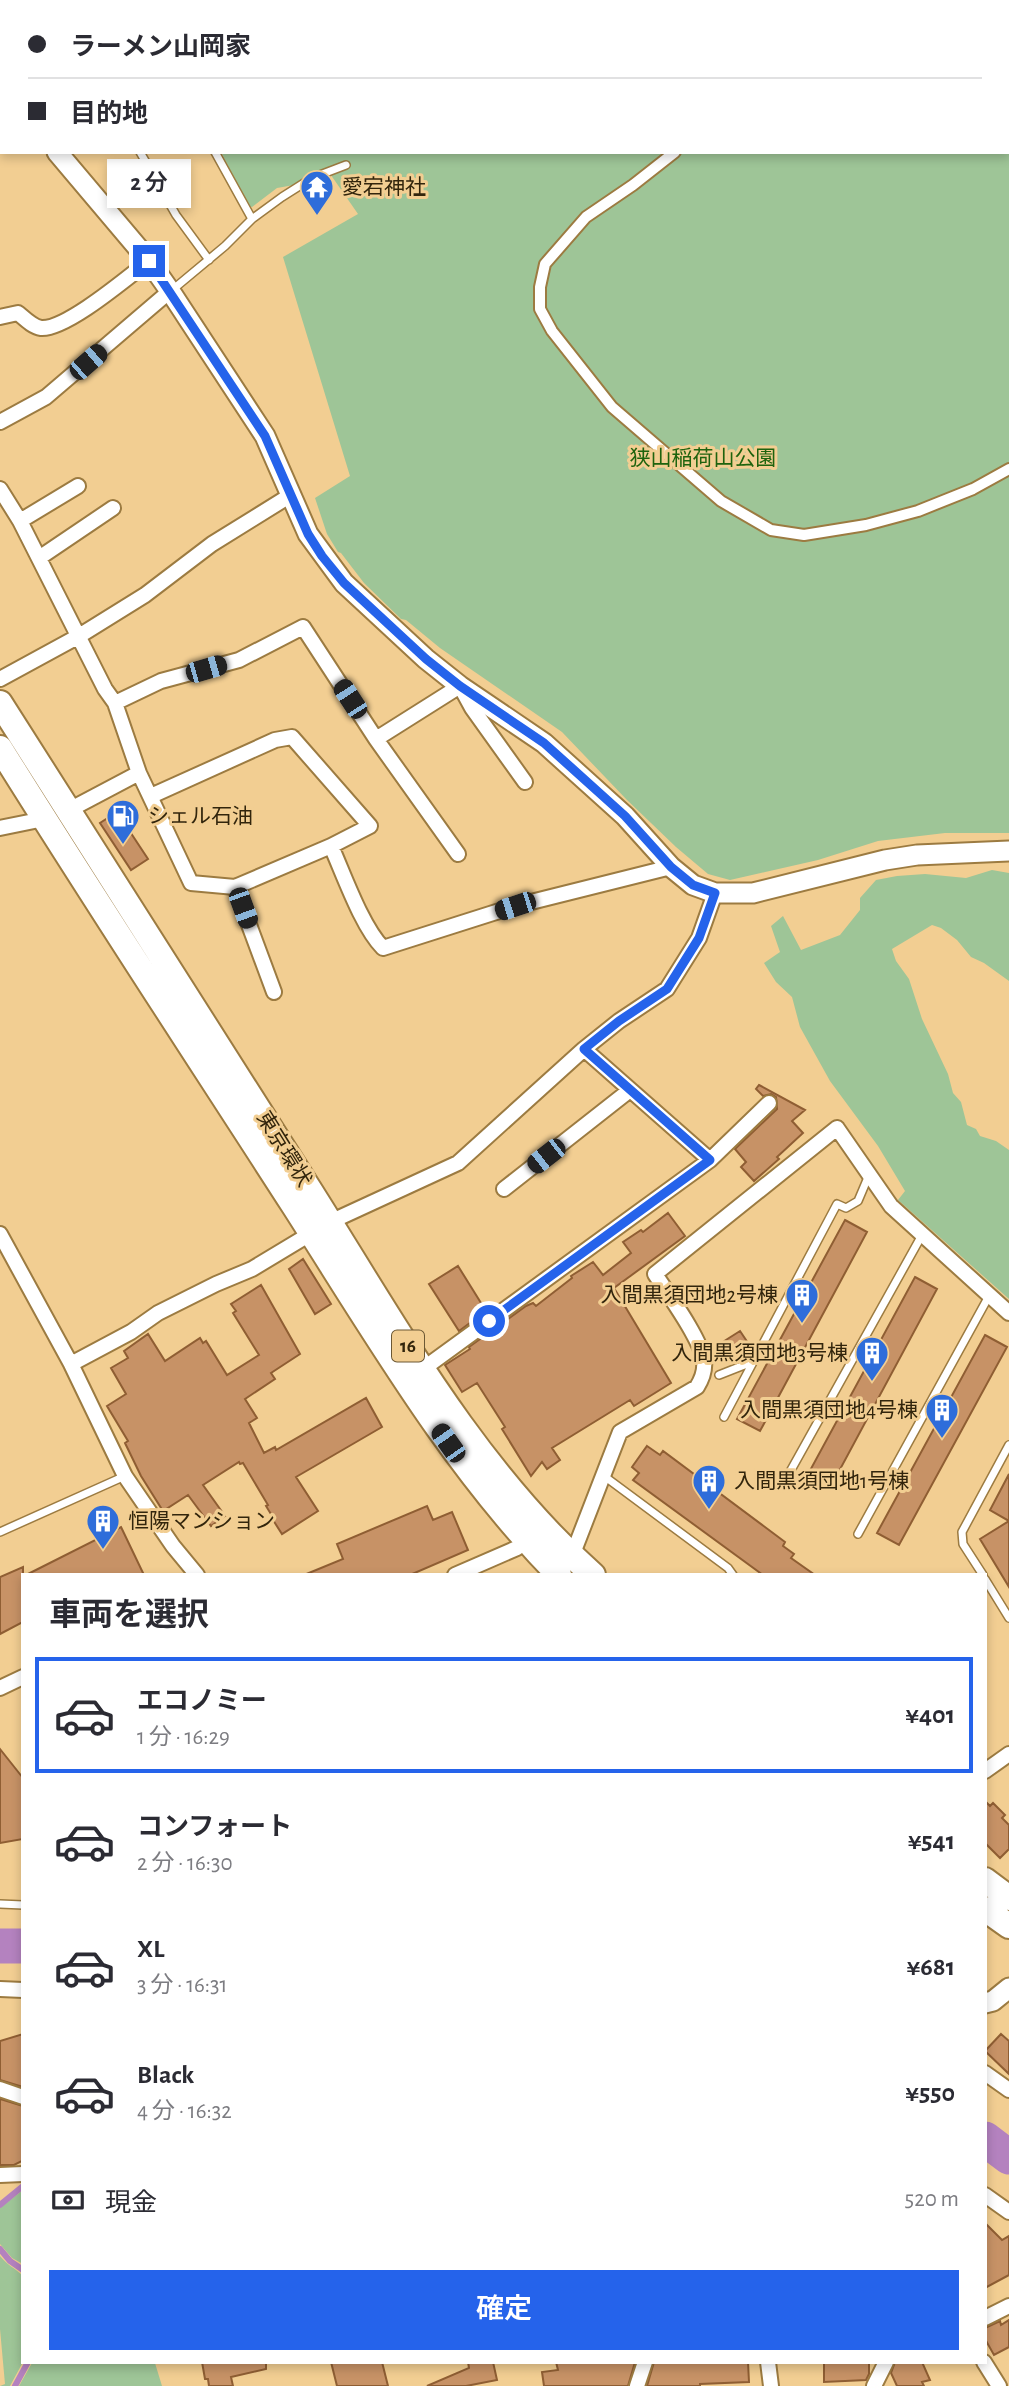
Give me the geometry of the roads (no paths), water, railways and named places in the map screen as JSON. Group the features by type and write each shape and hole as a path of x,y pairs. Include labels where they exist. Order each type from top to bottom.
{"highway":[{"name":"東京環状","path":"0,703 69,810 320,1227 405,1381 487,1494 526,1541 565,1566 587,1573"},
{"name":"東京環状","path":"0,748 44,819 320,1227 565,1566"},
{"path":"987,1882 1009,1898"},
{"path":"987,1910 1009,1926"}],"street":[{"path":"59,154 149,261 170,291 265,436 308,534 344,583 426,659 460,686 544,743 625,816 671,867 693,885 715,893 752,893 885,860 917,855 1009,851"},
{"path":"673,154 633,186 586,217 545,264 540,288 540,309 552,331 612,407 706,490 771,530 804,535 866,525 918,511 973,489 1009,469"},
{"path":"0,317 18,313 39,328 50,327 80,313 149,261"},
{"path":"0,422 46,397 170,291"},
{"path":"20,521 78,485"},
{"path":"0,489 20,521 105,690 115,703 139,773 191,883 235,887 331,846 370,826 292,737 275,740 151,796"},
{"path":"0,679 79,636 145,595 231,532 291,495"},
{"path":"39,558 113,508"},
{"path":"115,703 161,681 239,660 303,627 376,739 458,854"},
{"path":"376,739 460,686"},
{"path":"460,686 472,708 525,782"},
{"path":"69,810 139,773"},
{"path":"0,828 44,819"},
{"path":"331,846 357,903 377,942 383,948 515,906 671,867"},
{"path":"235,887 274,992"},
{"path":"71,1364 131,1332 158,1313 252,1269 320,1227 458,1163 584,1049 619,1021 667,989 699,938 715,893"},
{"path":"584,1049 710,1160"},
{"path":"504,1189 630,1090"},
{"path":"423,1369 710,1160 769,1103"},
{"path":"565,1566 620,1432 697,1387 702,1379 704,1360 692,1332 655,1274 837,1128 891,1206 1009,1313"},
{"path":"0,1234 71,1364 125,1476 173,1546 195,1573"},
{"path":"459,1573 512,1551 526,1541"},
{"path":"0,1688 21,1678"},
{"path":"987,1770 1009,1754"},
{"path":"987,2002 1009,1988"},
{"path":"0,1989 21,1990"},
{"path":"987,2074 1009,2090"},
{"path":"0,2089 21,2096"},
{"path":"0,2175 21,2174"},
{"path":"987,2196 1009,2212"},
{"path":"987,2317 1009,2306"},
{"path":"637,2386 644,2364"},
{"path":"768,2364 771,2386"},
{"path":"874,2386 885,2364"},
{"path":"986,2364 1002,2383"}],"lane":[{"path":"141,154 176,215 209,260"},
{"path":"216,154 252,219"},
{"path":"170,291 209,260 252,219 312,178 346,165"},
{"path":"724,1417 837,1204 846,1208 858,1201 869,1174"},
{"path":"786,1479 922,1234"},
{"path":"858,1534 989,1296"},
{"path":"719,1375 753,1362"},
{"path":"981,1573 963,1544 962,1532 1009,1445"},
{"path":"0,1532 125,1476"},
{"path":"604,1476 732,1573"},
{"path":"987,1582 1009,1618"},
{"path":"0,1904 21,1905"}],"waterway":[{"path":"0,1946 21,1946"},
{"path":"987,2140 1009,2157"},
{"path":"0,2205 21,2188"},
{"path":"0,2249 21,2269"},
{"path":"15,2386 27,2364"}],"place":[{"name":"愛宕神社","path":"317,217"},
{"name":"シェル石油","path":"123,846"},
{"name":"入間黒須団地2号棟","path":"802,1325"},
{"name":"入間黒須団地3号棟","path":"872,1383"},
{"name":"入間黒須団地4号棟","path":"942,1440"},
{"name":"入間黒須団地1号棟","path":"709,1511"},
{"name":"恒陽マンション","path":"103,1551"}],"park label":[{"name":"狭山稲荷山公園","path":"703,458"}]}
